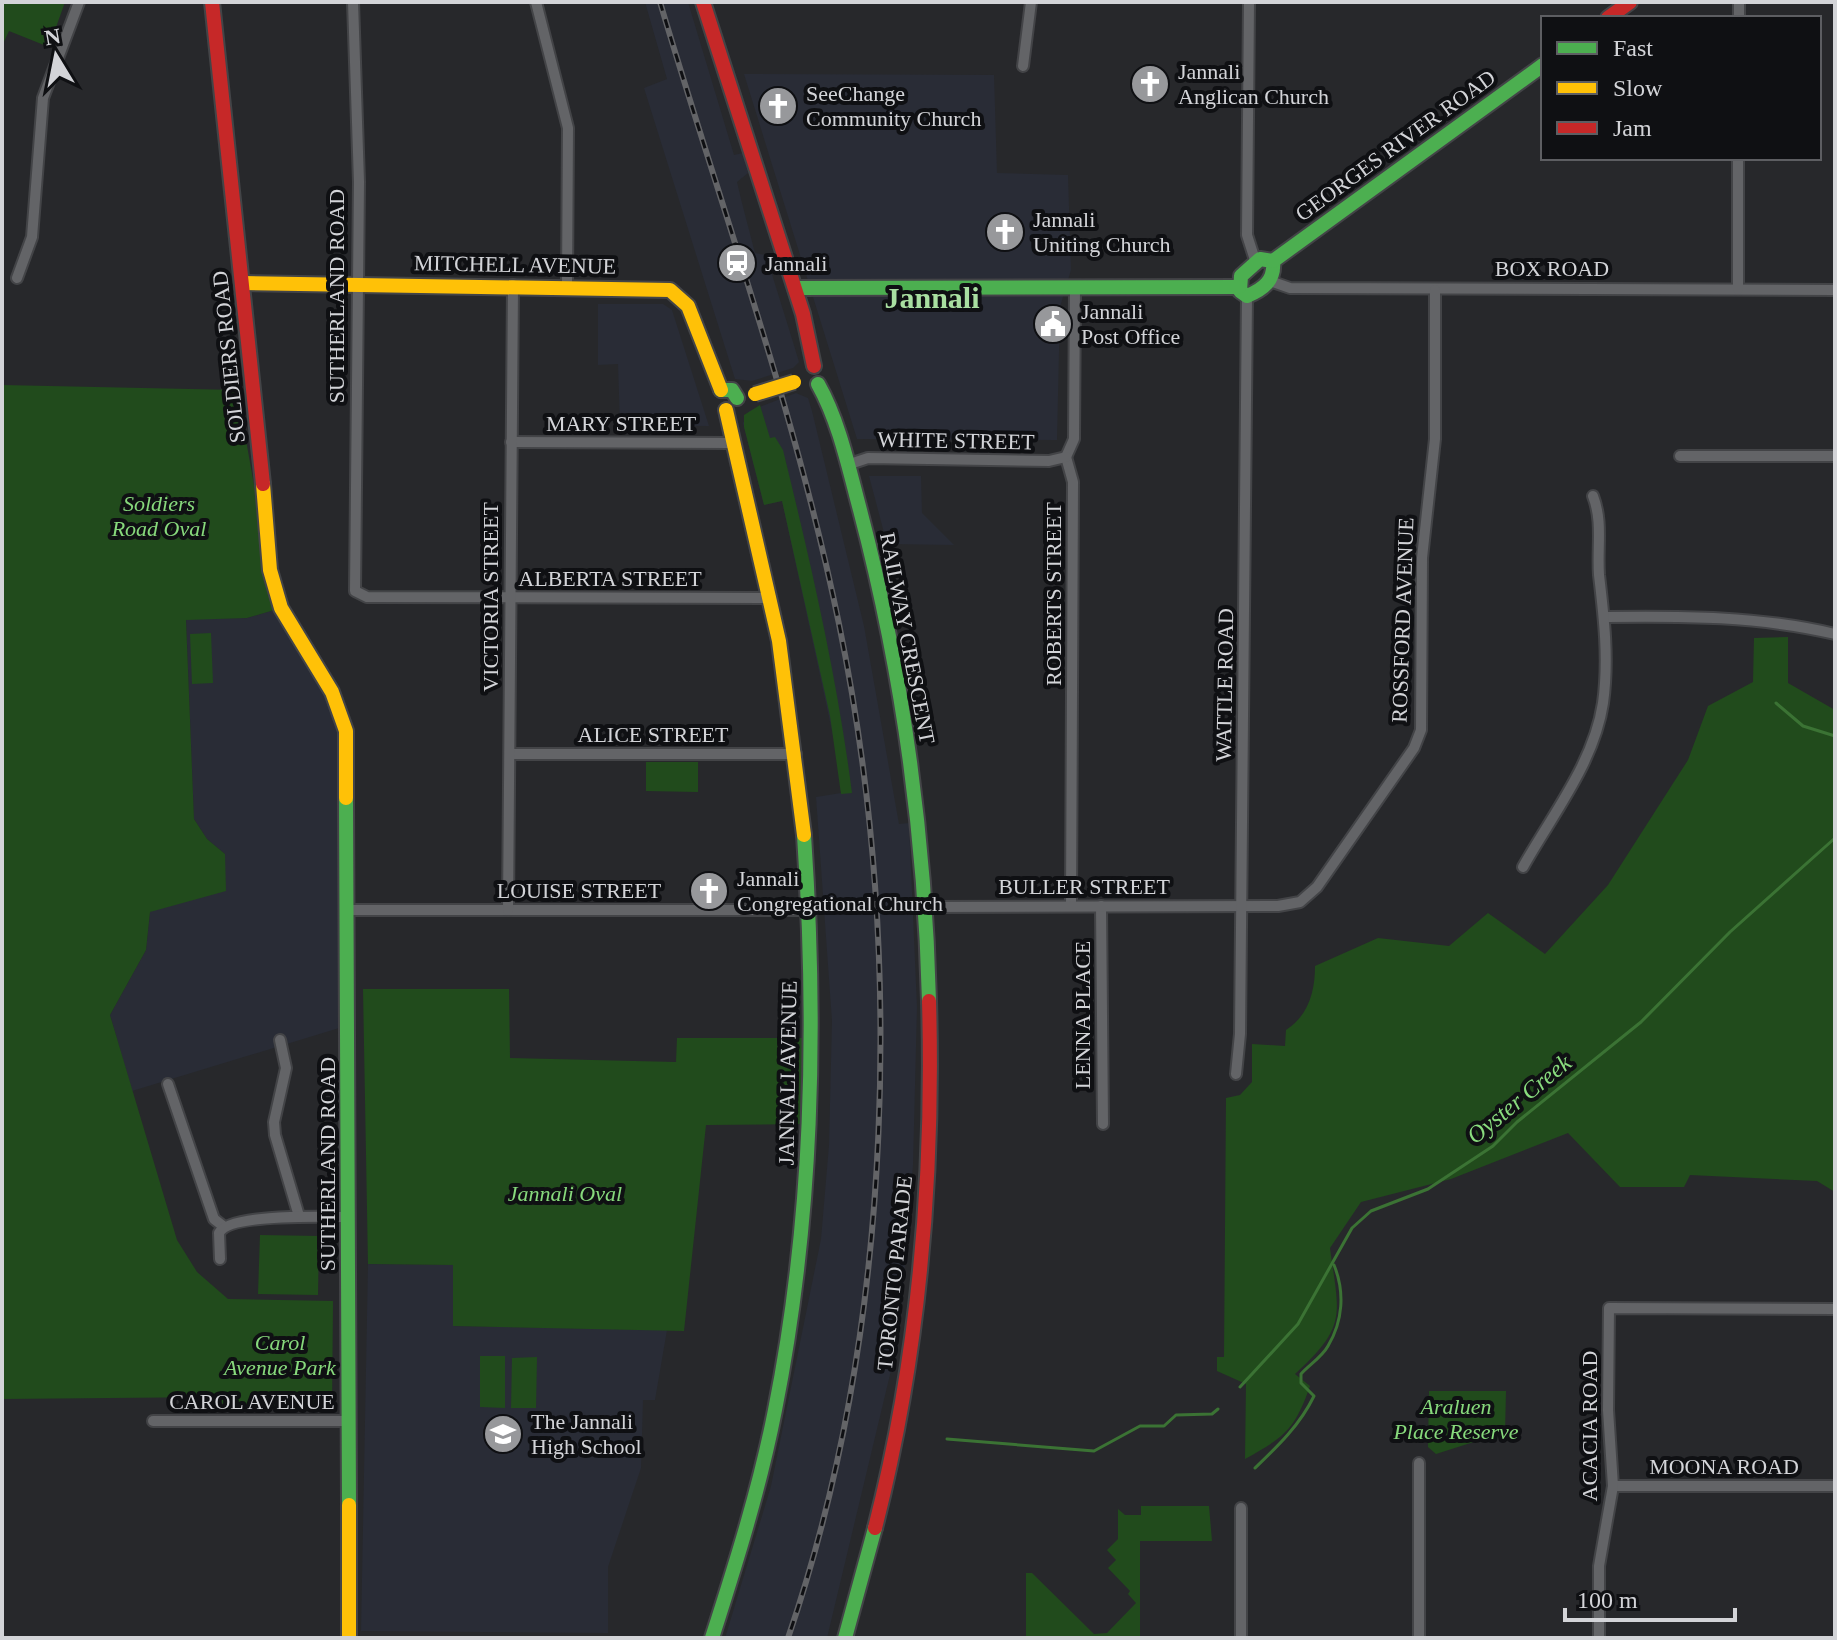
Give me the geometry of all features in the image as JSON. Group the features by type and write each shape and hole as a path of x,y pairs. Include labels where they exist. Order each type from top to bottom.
{"street":[{"path":"17,278 32,237 43,98 79,2"},
{"name":"SOLDIERS ROAD","path":"212,2 270,570 281,608 332,692"},
{"name":"SUTHERLAND ROAD","path":"353,2 358,284 355,591"},
{"path":"536,2 568,128 567,286"},
{"name":"RAILWAY CRESCENT","path":"703,2 813,351 808,378 847,465 889,641 918,819 927,907"},
{"path":"1023,66 1031,2"},
{"path":"1249,2 1247,235 1255,260"},
{"path":"1611,16 1630,2"},
{"name":"GEORGES RIVER ROAD","path":"1273,261 1541,66"},
{"path":"1738,160 1738,289"},
{"path":"795,288 1075,287 1243,291 1257,294 1270,281 1275,268 1273,261 1255,260 1243,272 1243,291"},
{"name":"BOX ROAD","path":"1270,281 1290,288 1835,290"},
{"name":"MITCHELL AVENUE","path":"242,283 657,288 681,294 690,309 713,379 721,390"},
{"name":"VICTORIA STREET","path":"508,910 513,285"},
{"name":"ROBERTS STREET","path":"1071,905 1073,482 1066,457 1074,439 1075,287"},
{"name":"ROSSFORD AVENUE","path":"1242,906 1290,905 1310,895 1414,748 1421,730 1422,558 1435,439 1435,290"},
{"name":"WATTLE ROAD","path":"1236,1074 1242,906 1243,291"},
{"path":"737,398 808,378"},
{"path":"721,390 732,390 737,398 735,406 726,410 717,402 721,390"},
{"name":"JANNALI AVENUE","path":"712,1638 735,1572 760,1480 793,1296 805,1199 815,1022 796,754 771,598 731,443 726,410"},
{"name":"MARY STREET","path":"511,442 731,443"},
{"path":"1680,456 1835,456"},
{"name":"WHITE STREET","path":"847,465 868,458 1049,461 1066,457"},
{"path":"1523,867 1577,776 1598,723 1604,691 1606,617 1599,566 1600,514 1593,496"},
{"name":"ALBERTA STREET","path":"355,591 367,597 771,598"},
{"path":"1606,617 1703,617 1777,623 1835,634"},
{"name":"SUTHERLAND ROAD","path":"332,692 346,731 349,910 349,1638"},
{"name":"ALICE STREET","path":"510,754 796,754"},
{"name":"LENNA PLACE","path":"1101,906 1103,1124"},
{"name":"BULLER STREET","path":"927,907 1242,906"},
{"name":"TORONTO PARADE","path":"845,1638 878,1520 915,1322 931,1082 927,907"},
{"name":"LOUISE STREET","path":"349,910 808,910"},
{"path":"280,1040 286,1068 274,1122 275,1135 299,1216"},
{"path":"168,1084 214,1219 223,1226"},
{"path":"223,1226 242,1220 299,1216 349,1217"},
{"path":"220,1259 223,1226"},
{"name":"ACACIA ROAD","path":"1599,1638 1599,1566 1613,1486 1608,1410 1609,1308 1835,1309"},
{"name":"CAROL AVENUE","path":"153,1421 350,1421"},
{"path":"1419,1463 1419,1638"},
{"name":"MOONA ROAD","path":"1613,1486 1835,1486"},
{"path":"1241,1508 1241,1638"}],"shaded area":[{"path":"645,2 688,2 734,155 743,153 748,173 737,182 755,253 766,255 793,342 799,362 793,368 752,381 735,379 644,88 667,79"},
{"path":"744,74 994,75 997,173 1068,175 1071,270 1060,307 1057,440 857,439"},
{"path":"598,304 663,304 672,310 709,426 620,425 618,364 598,365"},
{"path":"796,393 808,398 812,411 864,626 899,824 909,823 917,1007 913,1165 899,1337 827,1638 725,1638 771,1486 821,1239 829,1145 832,1021 816,797 841,793 837,754 782,501 764,505 743,423 749,411"},
{"path":"869,476 921,476 922,513 954,545 887,544"},
{"path":"281,608 340,708 349,1025 132,1091 110,1015 146,950 150,912 225,854 207,839 194,819 186,619 247,618"},
{"name":"The Jannali High School","path":"368,1264 454,1265 453,1326 667,1330 655,1400 643,1400 641,1468 608,1567 608,1633 361,1631"}],"green space":[{"path":"2,2 65,2 49,47 9,31 2,46"},
{"path":"2,385 237,390 269,568 281,608 247,618 186,620 194,819 207,839 225,854 226,891 150,912 146,950 110,1015 177,1240 197,1272 228,1299 333,1301 332,1408 226,1409 218,1397 2,1399"},
{"path":"760,405 770,438 775,437 783,450 831,663 852,793 841,794 830,716 782,501 764,505 744,427 744,415"},
{"path":"211,633 213,683 192,684 190,634"},
{"path":"1788,637 1788,683 1835,710 1835,1192 1817,1181 1690,1175 1684,1187 1620,1187 1568,1133 1451,1179 1361,1202 1330,1248 1336,1289 1336,1318 1324,1343 1295,1374 1310,1386 1305,1401 1279,1438 1245,1459 1246,1384 1217,1371 1217,1357 1224,1357 1226,1098 1240,1095 1252,1082 1252,1044 1285,1046 1286,1030 1300,1017 1309,1002 1315,966 1378,938 1449,946 1488,913 1545,954 1608,885 1688,760 1708,706 1753,682 1754,638"},
{"path":"646,762 698,762 698,792 646,791"},
{"name":"Jannali Oval","path":"363,989 509,989 510,1058 676,1062 677,1038 815,1038 810,1124 706,1125 684,1331 453,1326 453,1265 368,1264"},
{"path":"260,1235 319,1236 318,1295 258,1294"},
{"path":"480,1356 505,1356 505,1408 480,1407"},
{"path":"537,1357 536,1408 511,1408 512,1358"},
{"name":"Araluen Place Reserve","path":"1429,1391 1506,1391 1505,1432 1436,1454 1428,1447"},
{"path":"1141,1506 1209,1506 1212,1541 1140,1541 1140,1638 1026,1638 1026,1573 1032,1573 1094,1634 1107,1633 1136,1603 1128,1594 1130,1591 1108,1568 1116,1560 1107,1550 1118,1539 1118,1509 1125,1515 1141,1515"}],"waterway":[{"path":"1776,703 1803,726 1835,736"},
{"name":"Oyster Creek","path":"1240,1387 1298,1324 1352,1228 1371,1211 1428,1189 1493,1146 1517,1122 1641,1022 1730,932 1835,838"},
{"path":"1255,1468 1295,1426 1314,1396 1301,1383 1301,1374 1325,1350 1337,1327 1341,1296 1334,1265"},
{"path":"947,1439 1094,1451 1140,1426 1164,1426 1176,1415 1212,1414 1218,1409"}],"railway":[{"path":"660,2 780,389 821,545 839,624 860,747 874,874 880,1004 878,1135 869,1265 850,1393 824,1518 788,1638"}],"traffic: fast":[{"path":"1273,261 1541,66"},
{"path":"1260,259 1273,261 1272,274 1263,287 1247,296 1240,291 1241,276 1260,259"},
{"path":"795,288 1239,287"},
{"path":"818,384 838,429 852,478 875,570 899,692 916,815 929,1001"},
{"path":"721,390 732,390 737,398"},
{"path":"346,798 349,1505"},
{"path":"712,1638 747,1525 769,1439 788,1338 797,1267 809,1123 811,1051 804,835"},
{"path":"845,1638 875,1528"}],"traffic: slow":[{"path":"242,283 670,290 688,306 721,390"},
{"path":"755,394 794,382"},
{"path":"726,410 779,641 804,835"},
{"path":"263,484 270,570 281,608 332,692 346,731 346,798"},
{"path":"349,1505 349,1638"}],"traffic: jam":[{"path":"212,2 263,484"},
{"path":"703,2 803,314 814,366"},
{"path":"1611,16 1630,2"},
{"path":"875,1528 903,1398 920,1266 929,1134 929,1001"}],"place":[{"name":"Jannali Anglican Church","path":"1150,84"},
{"name":"SeeChange Community Church","path":"778,106"},
{"name":"Jannali Uniting Church","path":"1005,232"},
{"name":"Jannali","path":"737,263"},
{"name":"Jannali Post Office","path":"1053,324"},
{"name":"Jannali Congregational Church","path":"709,891"},
{"name":"The Jannali High School","path":"503,1434"}],"district":[{"name":"Jannali","path":"932,298"}],"park label":[{"name":"Soldiers Road Oval","path":"159,516"},
{"name":"Carol Avenue Park","path":"280,1354"}]}
